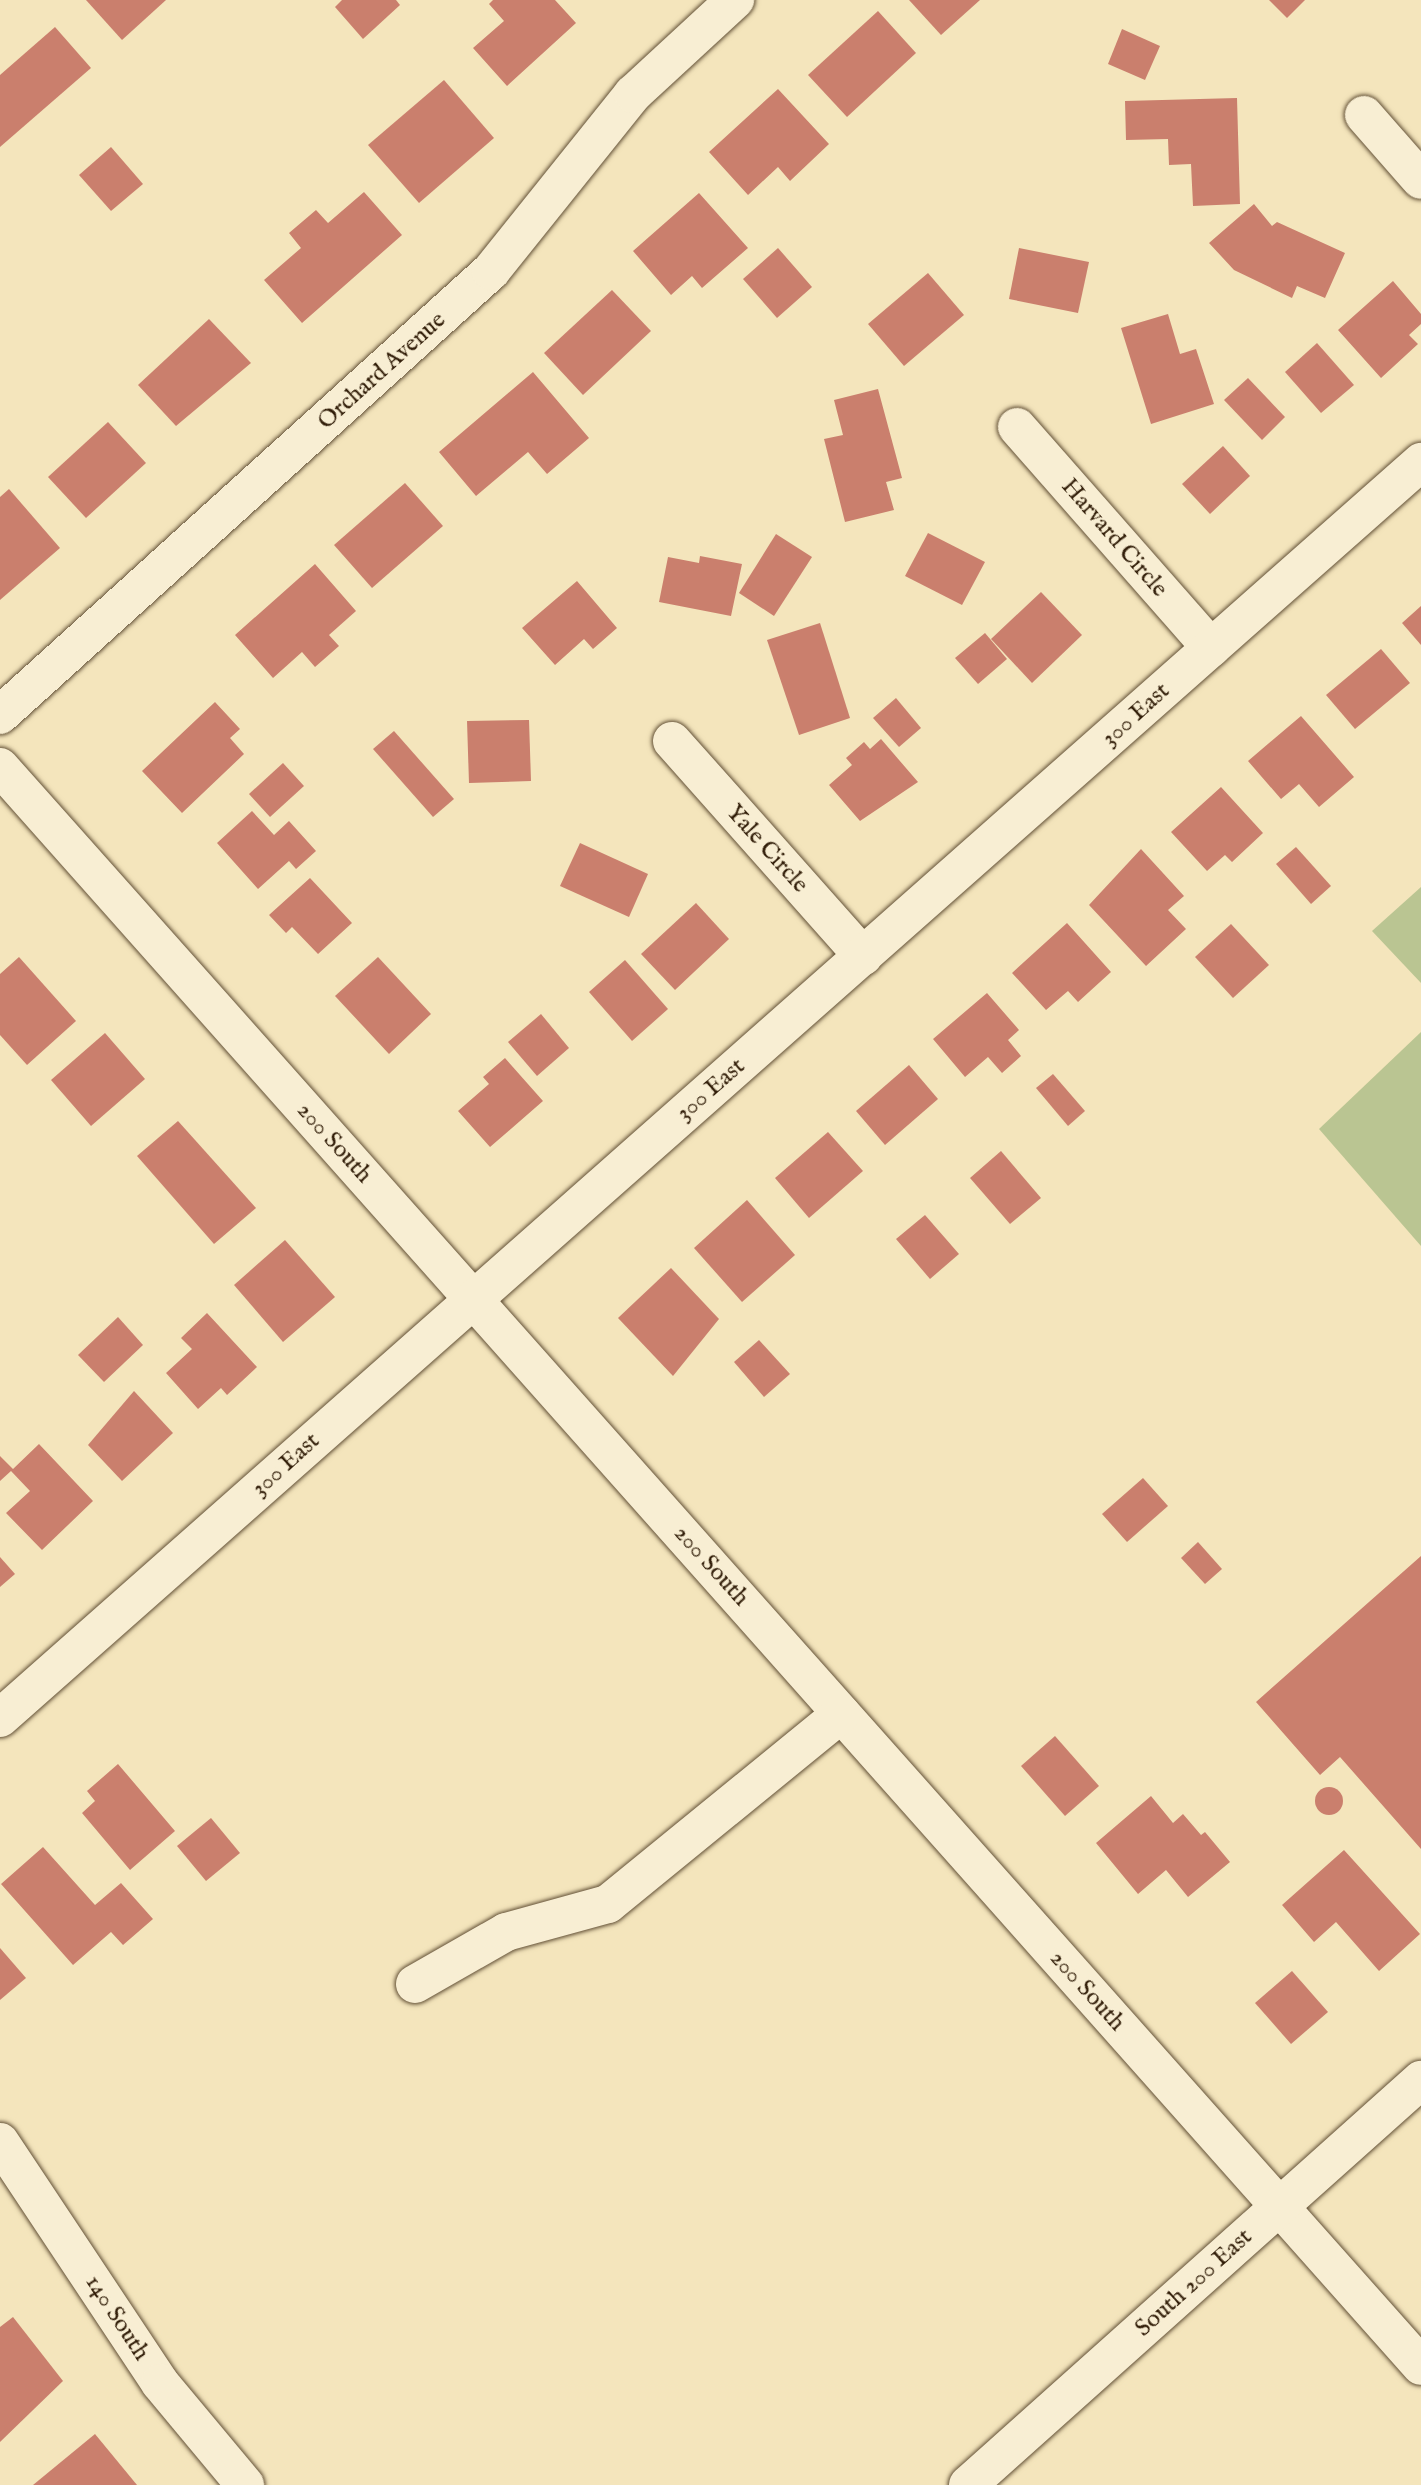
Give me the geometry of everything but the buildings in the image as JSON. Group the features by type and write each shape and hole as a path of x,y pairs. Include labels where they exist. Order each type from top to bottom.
{"street":[{"name":"Orchard Avenue","path":"0,715 491,271 633,94 735,0"},
{"path":"1364,115 1421,180"},
{"name":"Harvard Circle","path":"1017,427 1211,648"},
{"name":"300 East","path":"0,1718 1421,462"},
{"name":"Yale Circle","path":"672,741 863,956"},
{"name":"200 South","path":"0,767 1421,2366"},
{"path":"415,1984 506,1932 608,1904 841,1714"},
{"name":"South 200 East","path":"968,2485 1421,2080"},
{"name":"140 South","path":"0,2142 160,2383 245,2485"}],"green space":[{"path":"1421,887 1421,983 1372,931"},
{"path":"1421,1032 1421,1246 1319,1129"}]}
